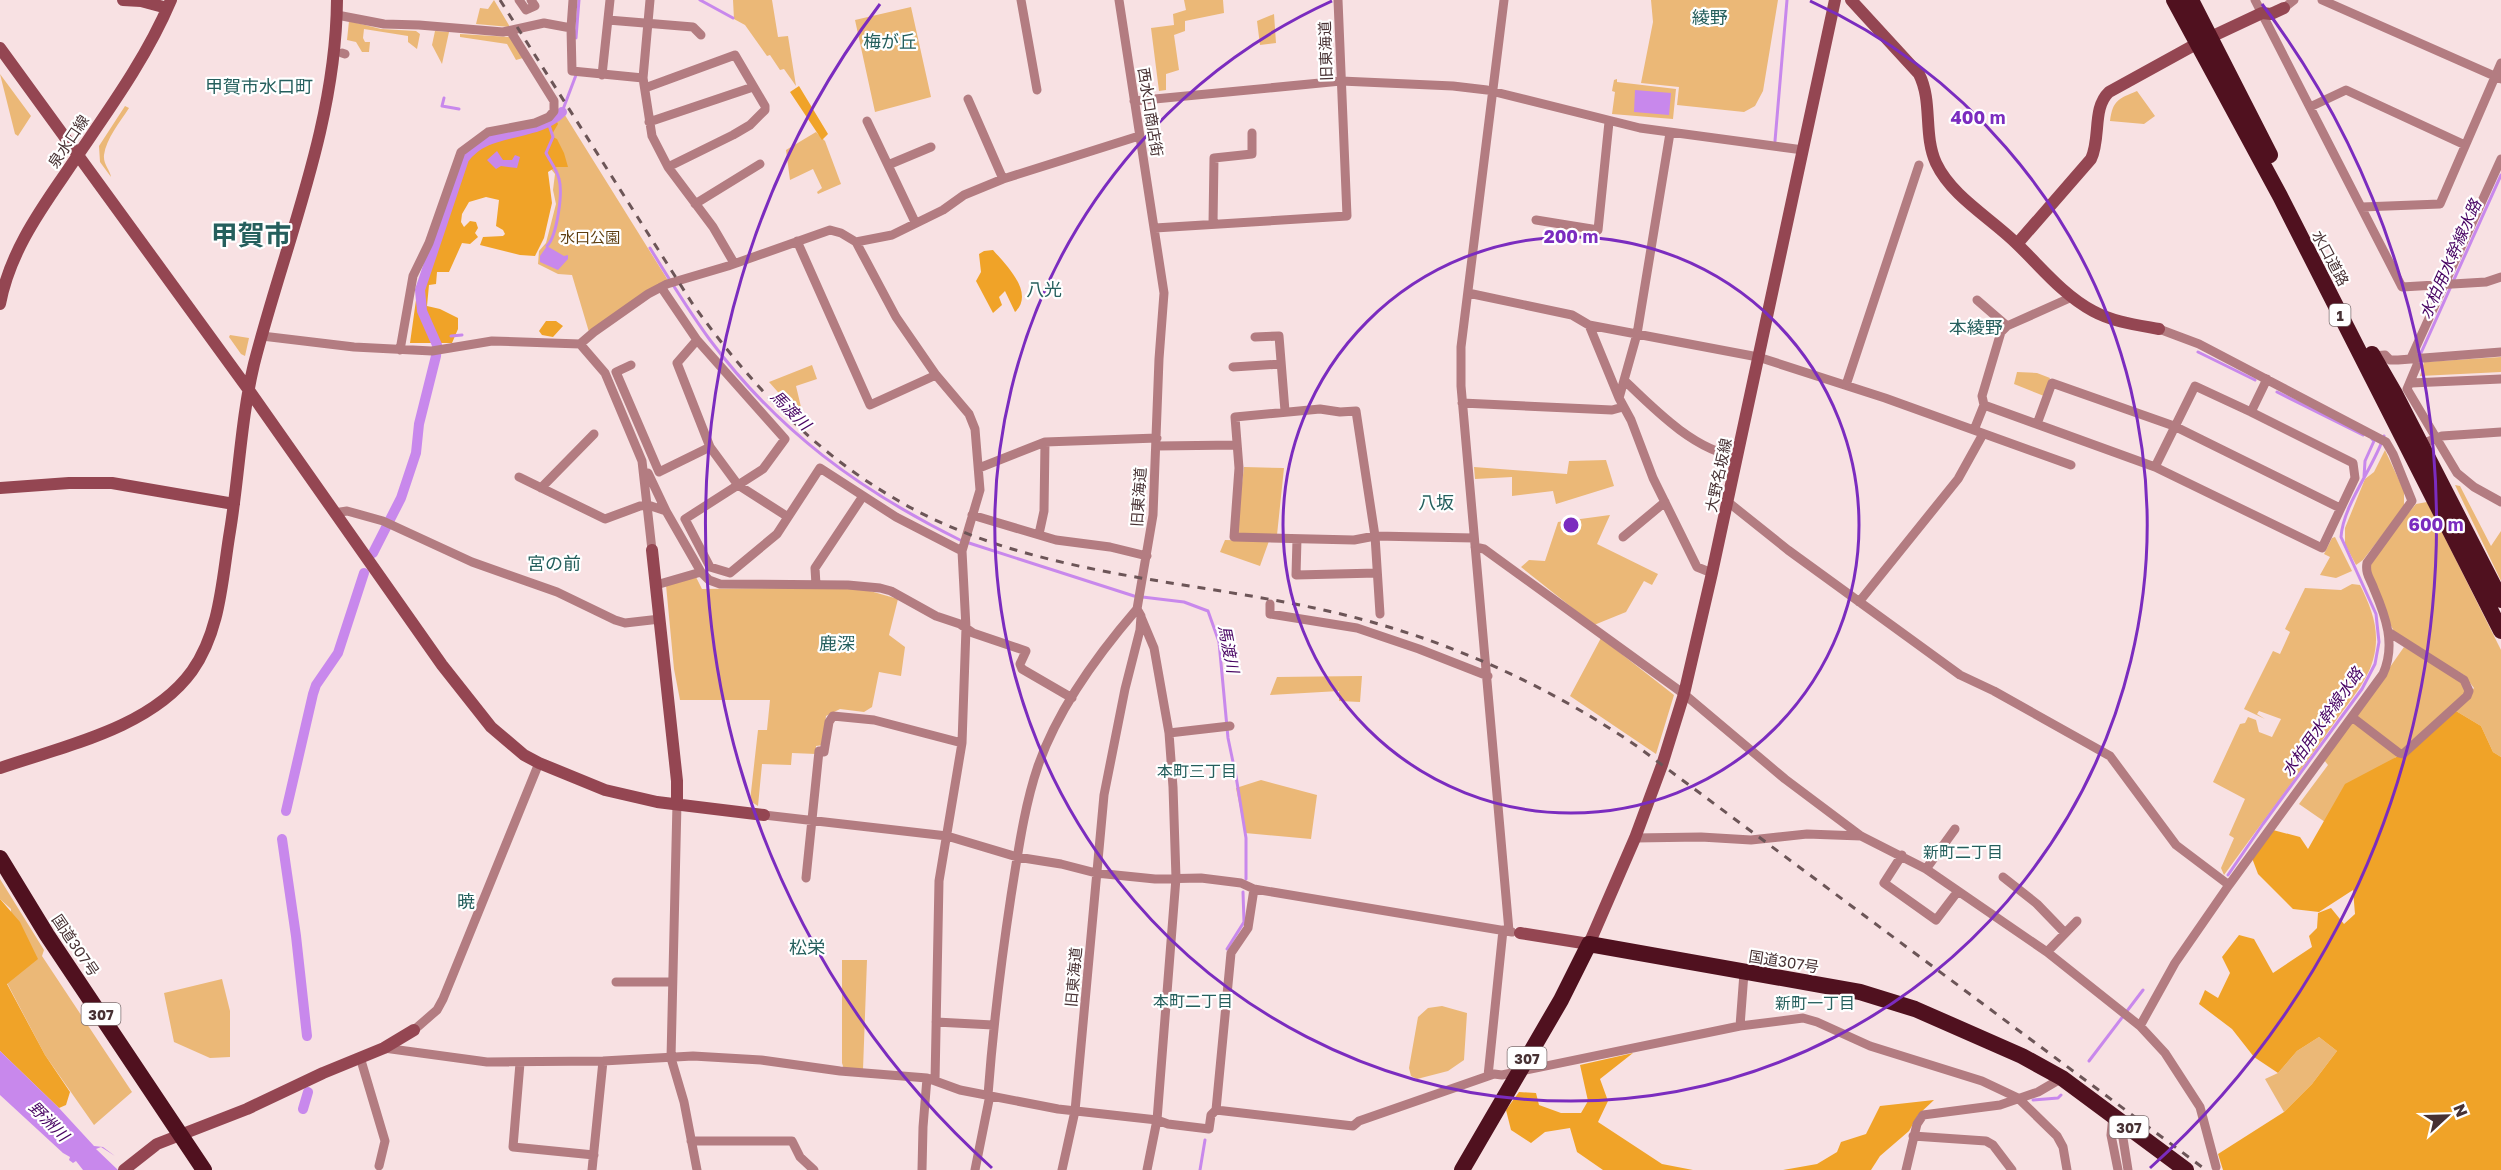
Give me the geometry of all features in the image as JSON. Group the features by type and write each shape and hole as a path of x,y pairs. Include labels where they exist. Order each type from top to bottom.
{"highway":[{"name":"水口道路","path":"2174,0 2205,41 2394,392 2501,600"},
{"name":"水口道路","path":"2191,0 2205,41 2280,196 2501,631"},
{"name":"国道307号","path":"0,858 47,935 204,1170"},
{"name":"国道307号","path":"1589,944 1860,992 1893,1001 2012,1051 2062,1078 2186,1170"},
{"name":"307","path":"1462,1170 1561,1000 1589,944"}],"street":[{"path":"123,0 169,4"},
{"path":"0,768 105,732 139,717 164,700 183,682 199,660 215,624 234,504 248,389 321,134 335,50 337,0"},
{"path":"519,0 526,10 535,6 531,0"},
{"path":"573,0 571,28 576,72 644,83 735,55 765,110 750,125 668,167"},
{"path":"602,75 610,0"},
{"path":"650,0 644,83 652,136 668,167 713,227 734,263"},
{"path":"1021,0 1037,90"},
{"name":"西水口商店街","path":"1119,0 1155,228"},
{"name":"旧東海道","path":"1062,1170 1075,1111 1104,795 1125,689 1140,630 1139,605 1153,515 1164,293 1155,228 1347,216 1338,0"},
{"path":"1488,1076 1511,932 1462,403 1461,347 1504,0"},
{"name":"大野名坂線","path":"1589,944 1635,838 1662,765 1684,694 1728,502 1835,0"},
{"path":"1851,0 1919,74 1925,88 1929,142 1943,175 1955,189 2072,297 2105,316 2159,329 2199,344 2383,440 2399,457 2412,501 2369,559 2366,568 2390,633 2388,664 2383,674 2175,963 2140,1026"},
{"path":"2255,0 2402,287 2486,282 2501,277"},
{"path":"2322,0 2498,78"},
{"name":"泉水口線","path":"0,304 2,287 35,217 119,93 159,28 169,4"},
{"path":"2017,244 2091,159 2097,144 2100,109 2105,96 2119,85 2205,41 2262,13 2271,14 2289,4"},
{"path":"337,15 384,24 453,30 511,32 517,27 544,23 571,28"},
{"path":"608,20 693,27 701,34"},
{"path":"400,350 414,276 461,152 488,132 535,123 549,117 554,111 554,101 511,32"},
{"path":"0,48 248,389 442,665 479,713 503,739 538,763 618,794 947,836 1017,857 1061,864 1096,873 1155,879 1176,878 1241,883 1254,888 1589,944"},
{"path":"2362,207 2440,204 2465,145 2498,78 2501,63"},
{"path":"1134,101 1341,81 1453,86 1494,92 1609,122 1670,133 1803,150"},
{"path":"649,122 753,87"},
{"path":"2310,107 2346,90 2465,145"},
{"path":"968,99 1004,179"},
{"path":"867,121 915,222"},
{"path":"1536,220 1598,230 1609,122"},
{"path":"1214,224 1214,158 1252,154 1252,133"},
{"path":"1462,403 1612,410 1621,402 1637,334 1670,133"},
{"path":"856,242 892,235 944,210 964,195 1004,179 1139,136"},
{"path":"888,165 931,147"},
{"path":"2501,159 2416,358 2411,383 2407,390 2432,440 2462,479 2501,502"},
{"path":"695,204 760,164"},
{"path":"1846,385 1919,165"},
{"path":"1547,222 1548,211"},
{"path":"262,336 400,350 438,351 492,341 580,344 594,332 667,284 830,230 841,233 856,242 896,317 936,375 969,414 975,429 979,468 980,490 962,551 966,628 962,743 939,880 936,1022 931,1080 923,1126 922,1170"},
{"path":"797,241 870,405 936,375"},
{"path":"667,284 697,340 785,439 764,469 685,519 710,567 729,573 777,534 820,468 896,517 962,551"},
{"path":"1468,293 1572,315 1589,325 1758,357 1846,385 2071,465"},
{"path":"1859,602 1958,479 1978,432 1984,405 1982,396 2001,332 2007,326 2072,297"},
{"path":"1977,300 2007,326"},
{"path":"1589,325 1665,502 1697,567 1712,573"},
{"path":"1255,337 1279,336 1285,411"},
{"path":"697,340 677,363 710,447 738,485 788,517"},
{"path":"580,344 605,373 666,511 701,572 710,580 720,584 880,588 973,633 1026,651 1020,664 1022,669 1072,698"},
{"path":"2373,356 2385,355 2390,360 2501,352"},
{"path":"1233,367 1281,364"},
{"path":"631,365 616,372 659,472 710,447"},
{"path":"2251,412 2266,379"},
{"path":"2411,383 2501,379"},
{"path":"1625,381 1654,409 1695,439 1712,450 1737,456"},
{"path":"2037,424 2052,382 2174,426 2340,508"},
{"path":"1984,405 2155,467 2322,548 2355,478 2353,463 2195,386 2155,467"},
{"path":"1380,614 1375,536 1356,411 1285,411 1234,417 1239,468 1234,537 1354,540 1375,536 1475,543 1684,694 1785,779 1861,836 1926,869 2047,952 2140,1026 2165,1053 2200,1107 2216,1167"},
{"path":"2432,440 2442,436 2501,432"},
{"path":"542,488 594,434"},
{"path":"1039,534 1044,511 1047,468 1045,442"},
{"path":"979,468 1045,442 1237,445"},
{"path":"642,460 677,781 671,1058 684,1102 697,1170"},
{"path":"519,477 604,519 648,505 666,511"},
{"path":"0,488 69,483 112,483 234,504"},
{"path":"816,585 815,568 863,496"},
{"path":"1623,537 1665,502"},
{"path":"1728,502 1859,602 1960,675 1994,691 2110,756 2176,845 2229,885"},
{"path":"334,513 347,511 388,523 472,562 557,592 615,620 625,623 660,619"},
{"path":"972,515 1039,534 1147,556"},
{"path":"1297,539 1296,575 1377,573"},
{"path":"656,585 701,572"},
{"path":"1270,604 1270,614 1357,628 1488,676"},
{"path":"975,1170 989,1095 993,1025 1017,857 1038,766 1072,698 1112,639 1139,605"},
{"path":"1139,605 1154,648 1169,733 1176,878 1157,1120 1147,1170"},
{"path":"2352,717 2403,754 2469,691 2464,680 2390,633"},
{"path":"806,878 819,751 824,752 829,722 833,716 874,720 962,743"},
{"path":"1169,733 1228,726"},
{"path":"124,1170 157,1144 247,1109 384,1048 414,1030 432,1014 443,999 538,763"},
{"path":"1926,869 1955,829"},
{"path":"1635,838 1701,837 1752,840 1807,834 1861,836"},
{"path":"1902,855 1884,883 1936,920 1958,891"},
{"path":"2003,877 2037,904 2066,933"},
{"path":"384,1048 463,1061 520,1063 725,1057 931,1080 960,1090 1075,1111 1157,1120 1168,1124 1209,1129 1211,1115 1216,1110 1232,953 1248,928 1254,888"},
{"path":"2047,952 2078,921"},
{"path":"1740,1026 1744,973"},
{"path":"616,981 672,982"},
{"path":"1216,1110 1353,1126 1359,1121 1494,1074 1502,1075 1740,1026 1803,1018 1870,1046 1982,1081 2018,1098 2057,1136 2063,1147 2067,1170"},
{"path":"936,1022 993,1025"},
{"path":"360,1057 385,1142 379,1166"},
{"path":"592,1170 603,1061"},
{"path":"520,1063 513,1147 594,1155"},
{"path":"1906,1170 1913,1136 1920,1118 1930,1112 2000,1105 2038,1092 2062,1078"},
{"path":"2113,1115 2111,1134 2118,1170"},
{"path":"2113,1115 2122,1132 2128,1170"},
{"path":"1913,1136 1986,1141 1993,1145 2012,1170"},
{"path":"691,1141 792,1141 800,1157 814,1170"}],"green space":[{"path":"494,0 510,27 476,24 480,8 488,9"},
{"path":"733,0 772,0 778,37 788,36 796,86 784,69 780,70 770,55 767,56 745,25 734,19"},
{"path":"1184,0 1223,0 1224,13 1185,21 1185,31 1174,35 1179,70 1166,74 1166,90 1159,91 1151,28 1174,25 1173,14 1186,10"},
{"path":"1651,0 1778,0 1763,91 1755,106 1744,112 1677,105 1679,87 1641,83 1653,22"},
{"path":"911,7 931,97 875,112 855,20"},
{"path":"1274,14 1276,43 1260,45 1257,21"},
{"path":"349,21 381,29 416,31 420,34 417,49 408,42 408,36 364,29 363,38 365,42 370,42 369,52 362,52 356,42 347,40"},
{"path":"435,31 449,32 442,64 432,45"},
{"path":"460,34 510,37 523,58 516,60 507,44 460,37"},
{"path":"0,74 31,116 18,136 15,134"},
{"path":"1617,79 1617,82 1676,89 1673,119 1612,114 1615,92 1612,91 1614,80"},
{"path":"2137,91 2155,116 2144,124 2110,121 2115,104 2125,96"},
{"path":"125,106 129,108 105,149 105,161 111,177 100,162 99,146"},
{"name":"水口公園","path":"563,112 669,282 589,332 572,275 558,274 538,264 539,251 546,243 556,204 553,190 555,174 518,128 553,119"},
{"path":"816,132 825,141 841,184 818,194 817,192 822,188 813,169 790,180 786,150"},
{"path":"230,335 249,338 245,356 241,354 229,337"},
{"path":"2501,357 2501,372 2420,376 2424,362"},
{"path":"812,365 817,379 796,386 801,407 793,409 769,382"},
{"path":"2017,372 2037,373 2050,378 2044,396 2014,384"},
{"path":"2385,450 2404,491 2404,507 2363,560 2356,565 2345,544 2345,528 2365,479 2374,472"},
{"path":"1606,460 1614,486 1556,504 1553,491 1512,496 1512,477 1475,479 1474,467 1567,474 1569,461"},
{"path":"1244,467 1284,468 1277,535 1239,534 1236,531"},
{"path":"2455,485 2460,486 2491,546 2501,531 2501,581"},
{"path":"2427,502 2501,650 2501,757 2493,752 2481,726 2456,711 2474,688 2464,675 2397,636 2374,585 2370,565 2376,551 2416,504"},
{"path":"1610,515 1597,544 1658,574 1652,585 1644,581 1626,612 1594,625 1521,567 1529,560 1545,561 1558,522"},
{"path":"2335,537 2352,571 2336,578 2320,575 2330,557 2324,554 2332,538"},
{"path":"1225,540 1269,541 1260,566 1220,552"},
{"path":"696,577 702,589 856,587 898,599 889,635 905,647 901,676 879,672 872,707 864,712 840,709 826,716 823,745 816,746 816,754 792,753 791,765 762,764 758,806 750,801 758,730 767,730 770,700 680,700 674,669 666,585"},
{"path":"2352,584 2360,585 2376,630 2375,650 2370,668 2357,692 2224,875 2221,868 2234,838 2229,835 2245,799 2213,782 2240,724 2245,723 2248,717 2256,720 2259,732 2272,737 2281,719 2259,711 2257,714 2265,719 2244,709 2273,651 2280,654 2290,632 2285,629 2305,588 2341,590"},
{"path":"1601,638 1674,695 1656,754 1570,696"},
{"path":"2404,647 2463,681 2468,691 2403,753 2355,717"},
{"path":"1362,676 1360,702 1339,701 1339,691 1270,695 1277,677"},
{"path":"2353,720 2399,754 2325,822 2299,804 2328,765 2324,760"},
{"path":"1261,780 1317,795 1311,839 1245,833 1236,788"},
{"path":"0,879 44,950 42,956 132,1092 94,1125 45,1055 7,983 11,909 0,899"},
{"path":"842,960 867,960 863,1070 844,1069 842,1063"},
{"path":"222,979 230,1011 230,1057 210,1058 174,1042 164,993"},
{"path":"1442,1006 1467,1013 1464,1060 1448,1071 1417,1079 1411,1076 1409,1068 1418,1017 1428,1008"},
{"path":"2319,1037 2337,1051 2312,1084 2284,1112 2265,1079 2278,1073 2297,1051"}],"shaded area":[{"path":"799,86 828,134 822,140 790,92"},
{"path":"548,120 556,120 558,124 551,136 557,139 568,167 556,167 548,172 552,203 544,238 535,256 520,255 480,245 483,237 505,234 496,226 499,200 486,197 469,202 462,214 461,222 464,227 470,221 476,222 478,228 475,233 478,237 470,244 462,243 449,272 437,272 436,284 429,285 427,306 440,309 458,318 458,329 452,343 410,343 417,293 466,153 492,136"},
{"path":"993,250 1021,288 1020,305 1015,312 1005,291 999,297 1002,305 993,313 976,281 981,272 979,254"},
{"path":"546,321 556,321 563,326 553,337 542,335 539,331"},
{"path":"2456,711 2481,726 2493,752 2501,757 2501,1170 2223,1170 2218,1154 2284,1112 2312,1084 2337,1051 2319,1037 2297,1051 2278,1073 2254,1057 2232,1029 2199,1004 2205,990 2218,998 2230,973 2222,957 2239,935 2254,939 2273,973 2312,947 2309,936 2317,928 2318,913 2331,908 2344,924 2355,914 2353,890 2319,912 2293,909 2258,874 2252,858 2273,830 2300,837 2308,849 2345,784 2400,755"},
{"path":"0,899 20,922 38,959 7,984 45,1055 70,1092 66,1105 59,1108 0,1051"},
{"path":"1633,1053 1600,1079 1608,1101 1598,1122 1662,1164 1693,1170 1603,1170 1577,1152 1570,1128 1545,1132 1531,1143 1511,1130 1506,1110 1519,1092 1536,1093 1539,1105 1561,1113 1581,1113 1588,1101 1580,1065"},
{"path":"1934,1100 1918,1115 1909,1131 1880,1156 1871,1170 1783,1170 1817,1164 1837,1152 1841,1142 1866,1134 1880,1106"}],"water":[{"path":"1635,90 1671,93 1669,115 1634,112"},
{"path":"497,151 503,160 512,160 515,155 520,157 517,168 501,166 496,169 487,160"},
{"path":"547,246 564,256 568,255 568,259 558,270 540,262 540,256"},
{"name":"野洲川","path":"0,1051 59,1108 94,1146 103,1147 115,1156 101,1147 96,1149 118,1170 83,1170 76,1161 73,1163 69,1160 70,1157 0,1095"}],"waterway":[{"path":"576,38 579,0"},
{"path":"700,0 733,18"},
{"path":"1775,141 1787,0"},
{"path":"562,112 576,75"},
{"path":"444,98 442,106 459,109"},
{"path":"373,553 401,498 416,453 419,424 437,345 422,311 420,290 464,159 485,142 539,126 562,112"},
{"path":"547,246 554,233 560,194 558,176 546,153 553,137 548,122"},
{"name":"水柏用水幹線水路","path":"2421,353 2501,175"},
{"name":"馬渡川","path":"650,248 710,340 736,373 792,430 854,479 923,521 960,540"},
{"path":"451,336 462,335"},
{"path":"2198,352 2255,380"},
{"path":"2277,392 2363,435"},
{"name":"水柏用水幹線水路","path":"2228,875 2362,689 2375,664 2379,642 2376,614 2341,537 2347,512 2384,436"},
{"path":"2364,477 2365,461 2374,441 2372,439"},
{"name":"馬渡川","path":"969,543 1134,596 1184,602 1208,611 1219,642 1228,738 1233,762"},
{"path":"286,811 313,694 316,685 338,653 364,573"},
{"name":"馬渡川","path":"1235,770 1246,838 1246,879"},
{"path":"282,839 307,1036"},
{"name":"馬渡川","path":"1227,949 1244,922 1243,892"},
{"name":"水柏用水幹線水路","path":"2089,1061 2143,990"},
{"path":"303,1109 308,1092"},
{"path":"2033,1100 2058,1098 2061,1095"},
{"name":"馬渡川","path":"1200,1170 1205,1140"}],"railway":[{"path":"500,0 692,303 713,332 782,410 833,457 862,478 892,497 942,523 995,544 1104,571 1273,600 1369,621 1450,648 1528,682 1566,702 1638,747 2206,1170"}],"district":[{"name":"綾野","path":"1710,17"},
{"name":"梅が丘","path":"890,41"},
{"name":"甲賀市水口町","path":"259,86"},
{"name":"甲賀市","path":"251,235"},
{"name":"八光","path":"1044,289"},
{"name":"本綾野","path":"1976,327"},
{"name":"八坂","path":"1436,502"},
{"name":"宮の前","path":"554,563"},
{"name":"鹿深","path":"837,643"},
{"name":"本町三丁目","path":"1197,771"},
{"name":"新町二丁目","path":"1963,852"},
{"name":"暁","path":"466,901"},
{"name":"松栄","path":"807,947"},
{"name":"本町二丁目","path":"1193,1001"},
{"name":"新町一丁目","path":"1815,1003"}]}
